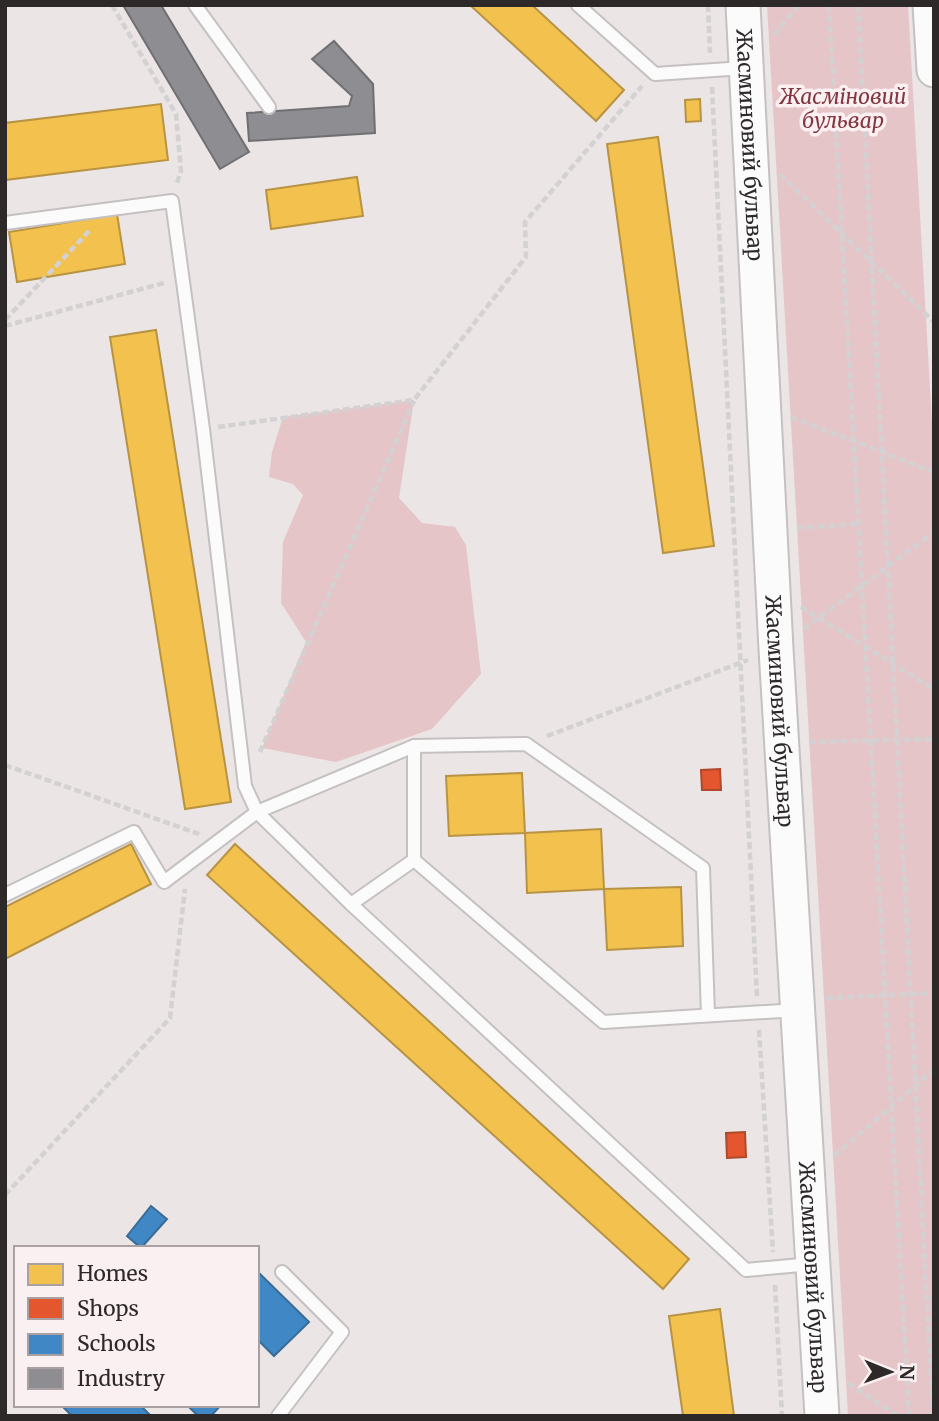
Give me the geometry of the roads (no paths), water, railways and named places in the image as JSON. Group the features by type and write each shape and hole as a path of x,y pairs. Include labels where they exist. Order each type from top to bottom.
{"street":[{"name":"Жасминовий бульвар","path":"743,5 776,649 822,1416"},
{"path":"930,5 934,70"}],"lane":[{"path":"195,5 269,107"},
{"path":"578,5 654,74 746,68"},
{"path":"5,223 172,201 203,429 245,786 257,812 351,904 746,1270 813,1264"},
{"path":"5,895 134,832 164,882 257,812 414,746 526,744 703,867 708,1015"},
{"path":"414,746 414,860 603,1022 758,1013 798,1005"},
{"path":"351,904 414,860"},
{"path":"278,1416 342,1332 282,1272"}],"park label":[{"name":"Жасміновий бульвар","path":"843,108"}]}
